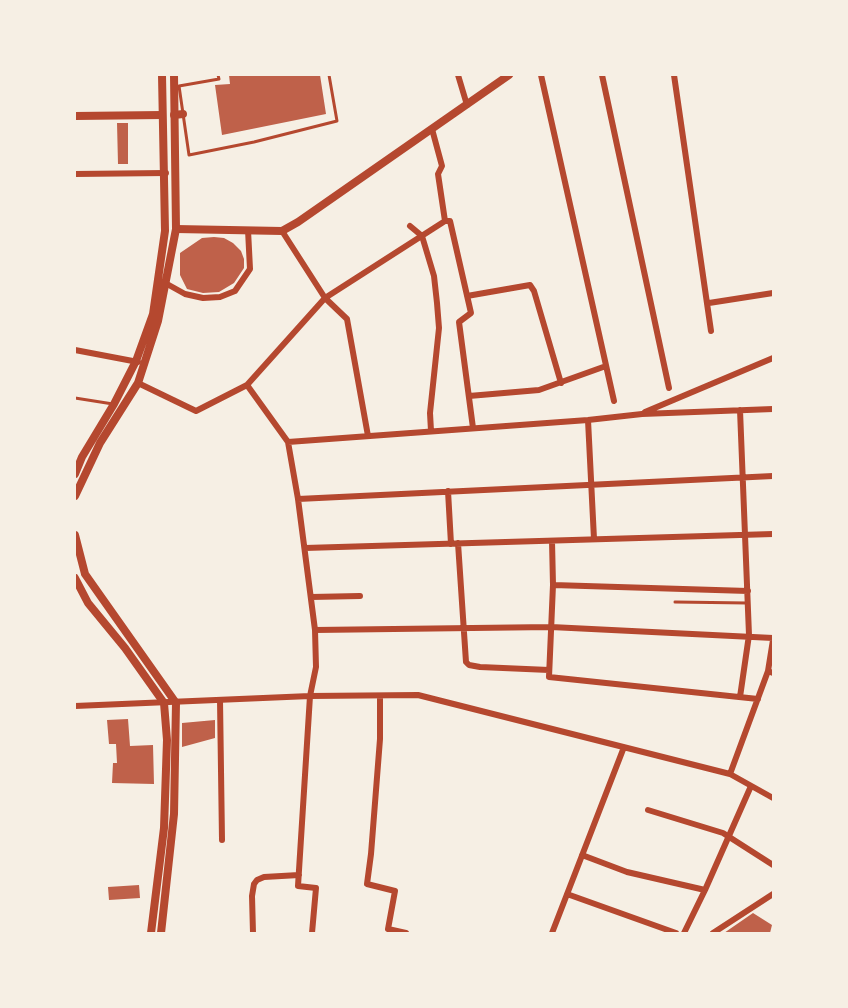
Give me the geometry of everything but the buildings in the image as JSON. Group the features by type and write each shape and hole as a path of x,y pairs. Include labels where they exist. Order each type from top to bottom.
{"main road":[{"path":"75,496 100,443 138,384 140,362 153,314 165,231 166,173 162,75"},
{"path":"75,474 82,457 140,362 158,321 167,284 176,228 178,114 174,75"},
{"path":"75,535 85,574 176,703 174,814 161,933"},
{"path":"75,578 88,603 164,703 168,740 164,828 151,933"}],"street":[{"path":"458,75 467,105"},
{"path":"176,228 282,231 510,75"},
{"path":"541,75 614,401"},
{"path":"602,75 669,388"},
{"path":"674,75 709,303 711,331"},
{"path":"75,116 162,115"},
{"path":"432,129 442,166 438,174 445,220"},
{"path":"75,174 166,173"},
{"path":"138,384 196,411 246,385 325,298 445,220"},
{"path":"445,220 450,221 471,313 459,322 473,428"},
{"path":"410,226 422,236 434,276 439,328 430,413 431,431"},
{"path":"167,284 185,294 203,298 220,297 235,291 250,269 248,230"},
{"path":"282,231 325,298 347,319 368,436"},
{"path":"467,296 530,285 534,291 561,383"},
{"path":"709,303 773,293"},
{"path":"75,350 140,362"},
{"path":"642,414 773,358"},
{"path":"469,396 538,390 606,366"},
{"path":"246,385 288,442 298,498 315,630 316,667 310,696 298,886 316,888 312,933"},
{"path":"288,442 642,414 773,409"},
{"path":"740,410 749,603 749,635 740,697"},
{"path":"588,420 594,539"},
{"path":"298,498 773,476"},
{"path":"448,491 466,662 469,665 480,667 549,670"},
{"path":"305,548 773,534"},
{"path":"552,541 553,585 549,677 758,699"},
{"path":"553,585 748,591"},
{"path":"311,597 360,596"},
{"path":"315,630 551,627 749,635 773,639 771,672 758,699 730,774"},
{"path":"75,706 310,696 418,695 730,774 773,798"},
{"path":"380,696 380,739 367,884 395,891 388,929 406,933"},
{"path":"220,700 222,840"},
{"path":"552,933 624,747"},
{"path":"684,933 751,786"},
{"path":"648,810 729,836 773,865"},
{"path":"582,855 627,872 705,890"},
{"path":"253,933 252,896 257,880 264,877 299,875"},
{"path":"567,894 676,933"},
{"path":"713,933 773,894"}],"lane":[{"path":"218,75 219,79 180,86 178,114 189,155 254,142 337,121 329,75"},
{"path":"75,398 124,406"},
{"path":"675,602 749,603"}]}
